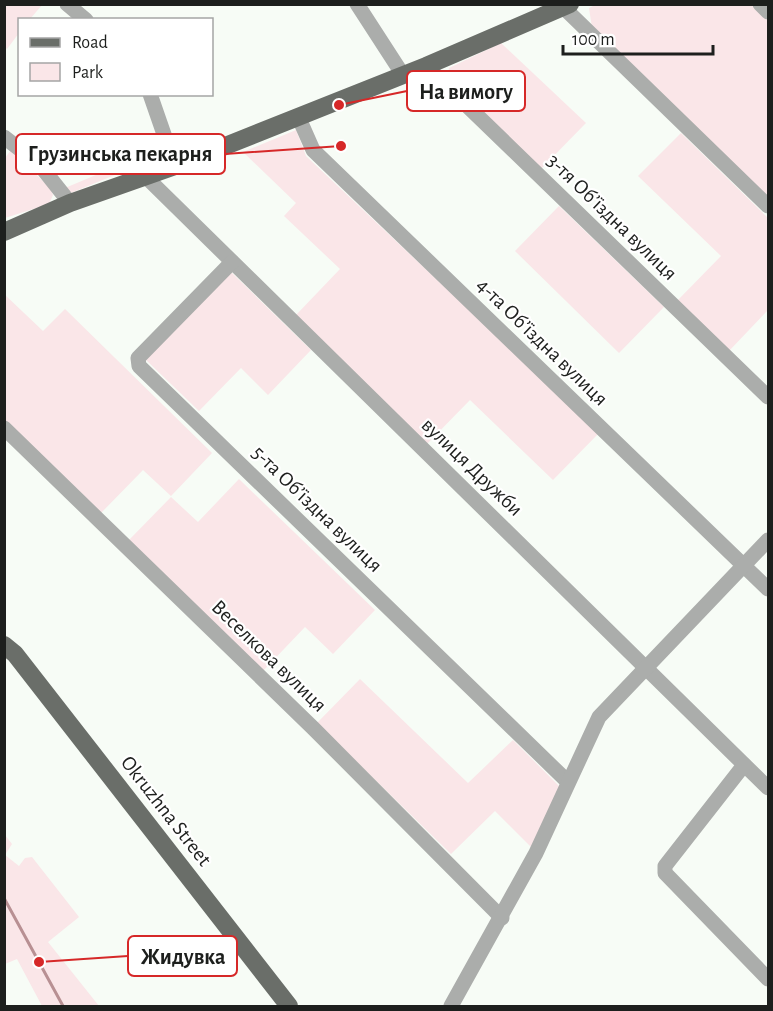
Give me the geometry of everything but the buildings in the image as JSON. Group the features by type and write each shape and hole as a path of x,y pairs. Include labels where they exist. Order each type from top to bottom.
{"main road":[{"path":"4,232 70,203 175,166 426,66 564,6"},
{"name":"Okruzhna Street","path":"4,645 22,663 289,1006"}],"street":[{"path":"67,4 84,18"},
{"path":"357,4 403,75"},
{"path":"760,4 768,12"},
{"path":"564,6 768,206"},
{"name":"3-тя Обʼїздна вулиця","path":"426,66 768,397"},
{"path":"151,96 175,166"},
{"name":"4-та Обʼїздна вулиця","path":"298,116 313,150 768,589"},
{"path":"4,137 39,164 70,203"},
{"name":"вулиця Дружби","path":"146,177 768,788"},
{"name":"5-та Обʼїздна вулиця","path":"232,262 138,358 139,366 568,782"},
{"name":"Веселкова вулиця","path":"4,428 313,728 502,918"},
{"path":"451,1006 502,918 599,717 768,540"},
{"path":"744,765 665,866 665,873 768,980"}],"green space":[{"path":"597,4 754,5 768,18 768,197 592,28 589,8"},
{"path":"4,5 42,5 31,18 18,18 18,34 7,49 5,47"},
{"path":"501,43 586,123 541,169 447,79 449,68"},
{"path":"296,130 306,156 599,433 553,480 470,400 427,444 296,315 340,269 284,216 296,203 243,152"},
{"path":"681,133 768,218 768,310 729,351 676,302 721,256 638,176"},
{"path":"160,148 163,155 71,193 65,188"},
{"path":"11,150 50,188 53,195 49,204 5,218 5,158"},
{"path":"559,206 664,307 619,353 515,251"},
{"path":"230,271 311,350 268,395 241,368 199,411 145,359"},
{"path":"4,294 43,331 65,309 212,453 171,496 143,470 101,513 5,420"},
{"path":"239,479 375,610 333,654 305,627 263,671 129,540 171,497 198,522"},
{"path":"360,679 468,783 513,740 560,787 531,847 495,811 451,854 317,723"},
{"path":"5,835 12,844 5,855"},
{"path":"5,855 19,866 25,858 32,857 79,917 48,942 99,1006 42,1006 17,959 5,964"}],"waterway":[{"path":"4,898 63,1006"}],"place":[{"name":"На вимогу","path":"339,105"},
{"name":"Грузинська пекарня","path":"341,146"},
{"name":"Жидувка","path":"39,962"}]}
